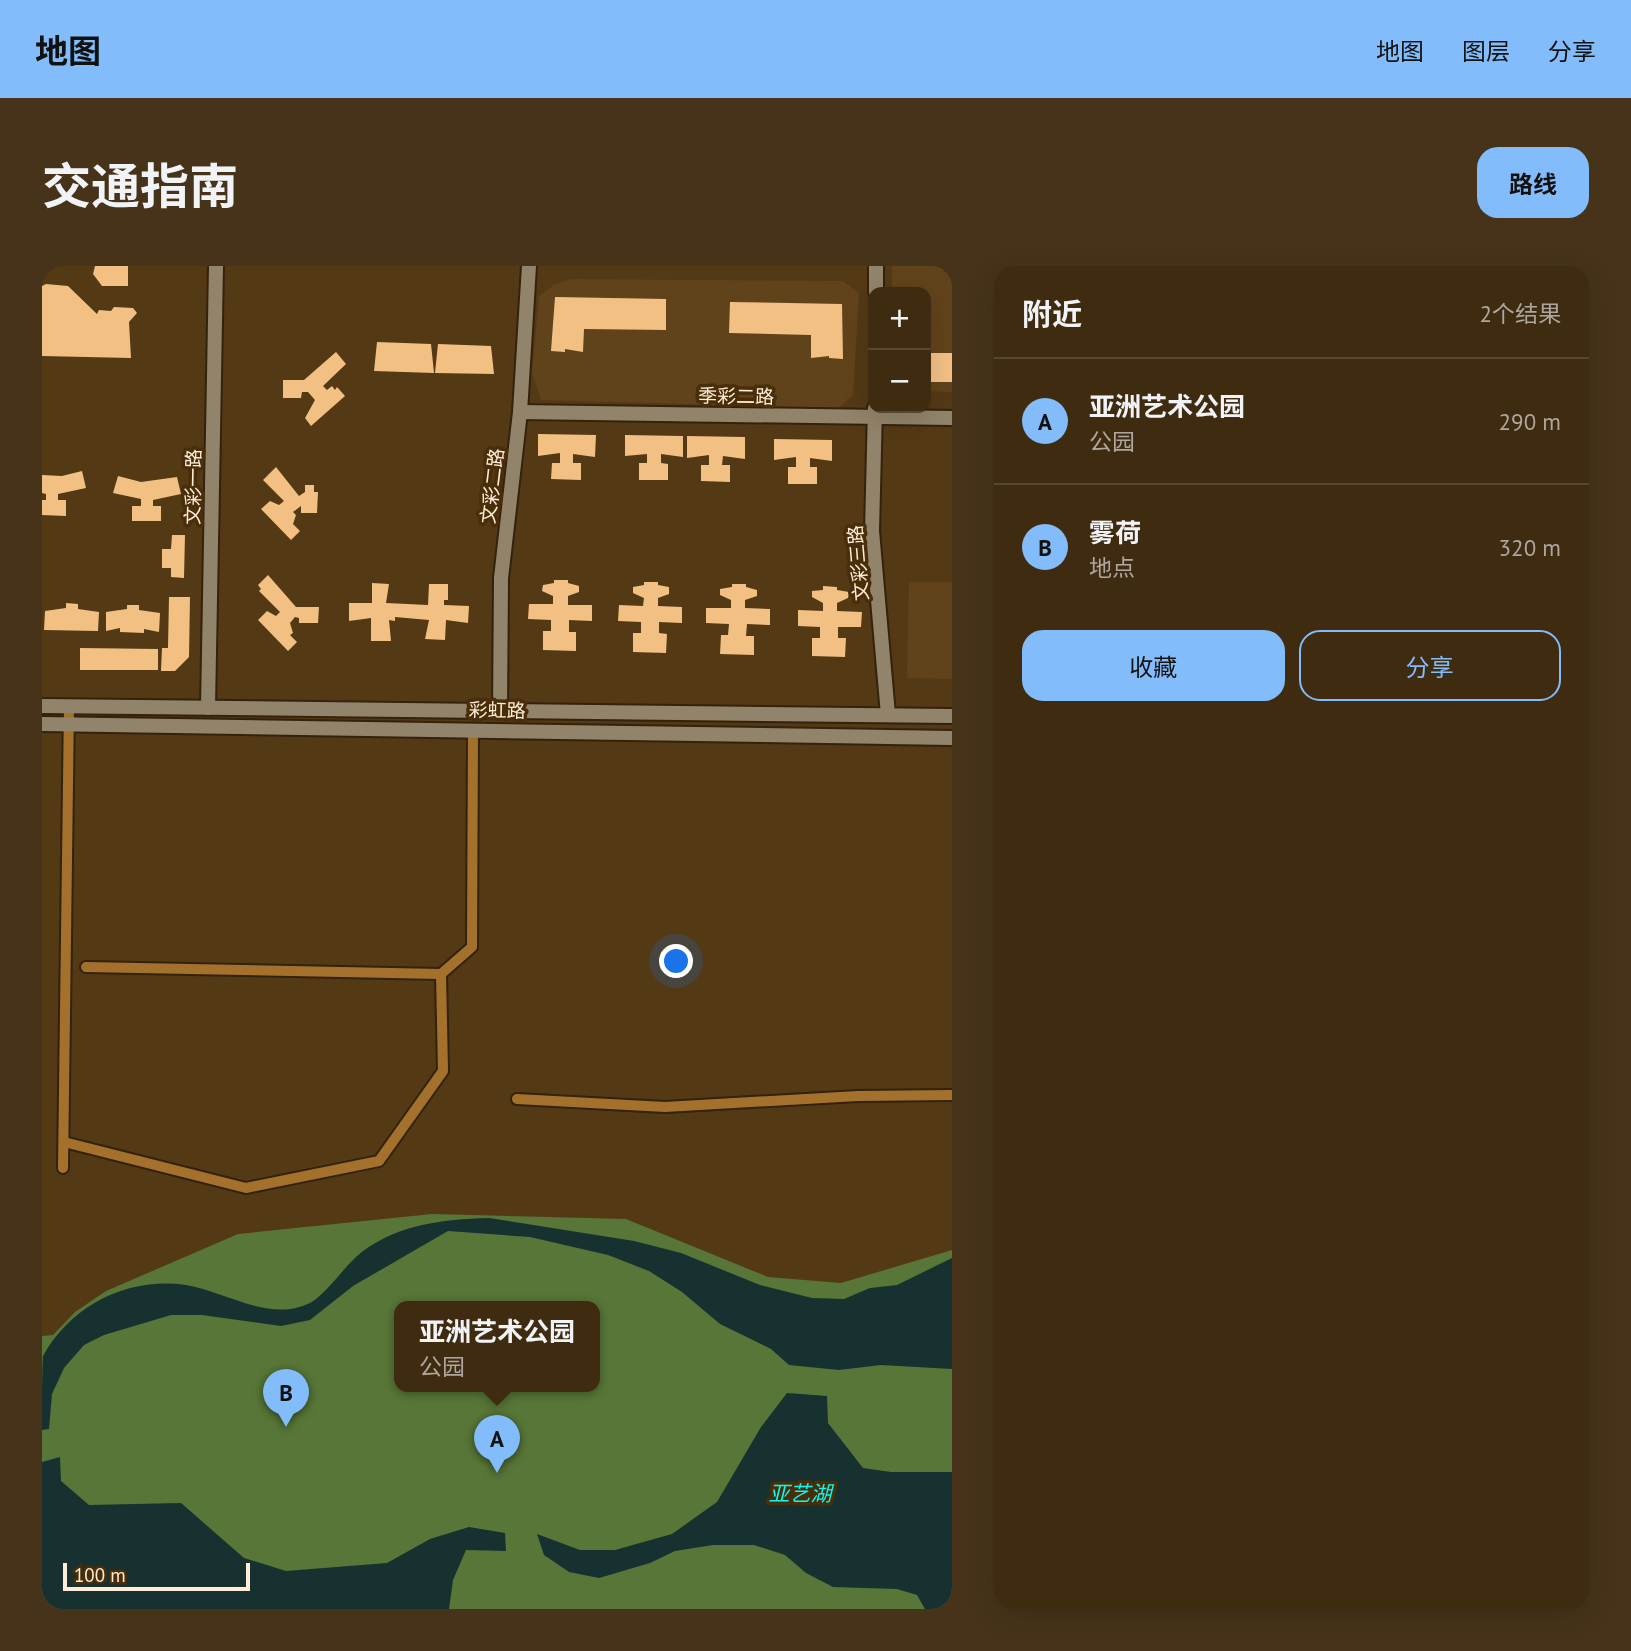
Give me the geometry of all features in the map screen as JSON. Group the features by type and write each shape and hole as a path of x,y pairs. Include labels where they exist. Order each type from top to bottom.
{"street":[{"name":"文彩一路","path":"208,708 216,266"},
{"name":"文彩二路","path":"500,711 501,578 520,412 529,266"},
{"path":"876,266 876,287"},
{"name":"季彩二路","path":"520,412 868,413"},
{"name":"季彩二路","path":"875,413 952,418"},
{"name":"文彩三路","path":"875,413 872,531 888,715"},
{"name":"彩虹路","path":"42,706 952,716"},
{"path":"63,1168 69,706"},
{"name":"彩虹路","path":"42,724 952,738"},
{"path":"86,967 441,974 472,947 473,729"},
{"path":"64,1142 246,1188 379,1161 443,1071 441,974"},
{"path":"517,1099 665,1107 858,1096 952,1095"}],"shaded area":[{"path":"892,266 952,266 952,392 931,391 931,287 892,287"},
{"path":"571,279 843,281 859,293 853,395 839,408 541,400 532,374 539,296 554,285"},
{"path":"909,582 952,582 952,679 907,678"}],"green space":[{"path":"432,1214 626,1219 768,1277 841,1283 952,1250 952,1609 42,1609 42,1336 53,1335 75,1312 106,1291 238,1234"}],"water":[{"path":"489,1218 634,1241 681,1253 760,1285 812,1298 844,1299 870,1288 897,1285 952,1258 952,1369 881,1365 839,1370 789,1365 771,1349 720,1324 682,1292 649,1271 608,1255 530,1237 448,1231 353,1286 310,1320 281,1326 202,1315 171,1315 104,1335 84,1345 64,1368 52,1394 49,1429 42,1430 43,1356 70,1322 104,1298 144,1285 186,1285 263,1308 294,1308 316,1299 355,1258 385,1238 436,1222"},
{"name":"亚艺湖","path":"787,1393 827,1396 828,1423 863,1468 891,1472 952,1472 952,1609 925,1609 917,1595 897,1589 833,1587 806,1573 785,1555 754,1545 713,1545 675,1551 650,1563 599,1578 569,1572 544,1555 537,1534 580,1550 615,1550 672,1534 717,1502 761,1427"},
{"path":"60,1457 61,1481 89,1505 181,1503 244,1558 286,1571 387,1563 430,1539 469,1527 505,1533 506,1551 466,1550 453,1580 449,1609 42,1609 42,1462"}],"building":[{"path":"95,266 128,266 128,286 102,286 93,274"},
{"path":"42,286 68,286 97,314 99,310 111,311 114,307 133,308 137,313 129,322 131,358 42,356"},
{"path":"555,297 666,299 666,330 584,329 583,352 565,349 565,352 551,351"},
{"path":"730,302 842,304 843,359 829,356 811,358 811,335 729,333"},
{"path":"377,342 431,344 434,373 374,371"},
{"path":"438,344 491,346 494,374 435,373"},
{"path":"336,352 346,364 323,386 327,390 332,386 335,390 337,387 345,396 311,426 305,418 315,400 308,392 302,392 301,398 283,398 283,380 304,380"},
{"path":"931,353 952,353 952,382 931,382"},
{"path":"538,434 596,435 595,457 573,454 573,463 581,463 581,480 551,479 552,463 560,463 560,453 538,456"},
{"path":"625,435 683,436 683,457 661,454 661,463 668,464 668,480 639,480 639,463 647,463 647,454 625,456"},
{"path":"687,436 745,437 745,459 723,456 722,465 730,465 730,482 701,481 701,465 709,465 709,455 687,458"},
{"path":"774,439 832,440 832,461 810,458 810,467 817,467 817,484 788,484 788,467 796,467 796,457 774,460"},
{"path":"276,467 299,496 305,492 305,485 314,485 314,492 318,492 317,513 301,513 301,506 293,512 296,515 293,524 300,531 291,540 261,509 270,501 279,505 284,501 263,480"},
{"path":"82,471 86,488 58,494 58,500 66,500 66,516 42,515 42,500 46,500 46,494 42,493 42,475 62,476"},
{"path":"118,476 141,482 177,477 181,494 153,500 153,506 161,506 161,521 132,521 132,506 141,506 141,499 113,493"},
{"path":"172,535 185,535 184,578 171,577 171,568 162,568 162,549 171,549"},
{"path":"268,575 296,607 319,607 318,623 299,623 299,618 295,617 290,623 293,633 290,635 297,642 288,651 258,620 267,611 276,616 280,612 259,591 261,589 258,585"},
{"path":"554,580 568,580 568,583 579,586 579,592 568,596 568,605 592,605 592,621 569,620 569,632 576,632 576,651 543,650 543,631 551,631 551,620 528,619 529,604 553,604 553,596 542,591 543,585 554,583"},
{"path":"644,582 658,582 658,585 669,587 669,594 658,598 658,606 682,607 682,623 659,622 659,633 667,634 666,653 633,652 633,633 641,633 641,622 618,621 619,605 643,606 644,598 633,593 633,587 644,585"},
{"path":"372,583 389,584 386,603 428,605 429,584 448,584 448,600 444,600 444,605 469,606 468,623 446,620 445,640 425,639 429,620 395,617 395,621 389,620 391,641 371,641 371,618 349,621 349,603 372,603"},
{"path":"732,584 746,584 746,587 757,590 757,596 745,600 745,608 770,609 770,625 747,624 746,636 754,636 754,655 720,654 721,635 728,635 729,624 706,623 706,608 731,608 731,600 720,595 720,589 732,587"},
{"path":"823,586 837,587 837,590 849,592 848,598 837,603 837,611 862,612 861,627 838,627 838,638 846,638 845,657 812,656 812,638 820,638 820,627 798,626 798,610 823,611 823,603 812,597 812,591 823,590"},
{"path":"169,597 190,597 189,657 175,671 161,671 162,648 168,648"},
{"path":"66,603 78,604 78,609 99,612 98,631 44,630 45,611 66,608"},
{"path":"127,605 139,605 139,610 160,613 159,632 144,629 144,633 120,632 120,628 106,631 106,612 127,609"},
{"path":"80,648 158,649 158,670 80,670"}],"place":[{"name":"雾荷","path":"286,1427"},
{"name":"亚洲艺术公园","path":"497,1473"}]}
